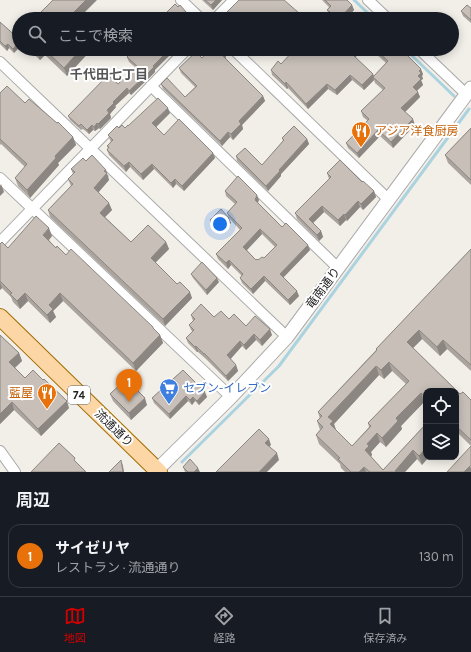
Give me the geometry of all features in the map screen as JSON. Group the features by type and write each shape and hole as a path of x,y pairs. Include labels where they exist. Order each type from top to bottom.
{"main road":[{"name":"流通通り","path":"0,317 157,471"}],"street":[{"path":"182,0 194,12"},
{"path":"222,12 234,0"},
{"path":"368,0 381,12"},
{"path":"0,242 180,56"},
{"path":"240,56 389,200"},
{"path":"427,56 470,94"},
{"path":"0,62 287,337"},
{"path":"151,86 338,268"},
{"name":"竜南通り","path":"157,471 231,397 287,337 470,94"},
{"path":"0,178 231,397"},
{"path":"0,451 15,472"}],"building":[{"path":"53,0 86,0 74,12 41,12"},
{"path":"205,0 216,0 211,5"},
{"path":"239,0 284,0 298,12 227,12"},
{"path":"325,0 347,0 352,5 346,12 330,12 327,10 331,6"},
{"path":"175,4 178,7 180,5 186,12 167,12"},
{"path":"467,5 471,8 471,20 461,11"},
{"path":"0,22 12,33 12,48 8,44 5,46 0,41"},
{"path":"51,56 75,56 64,68"},
{"path":"163,56 153,66 154,67 129,91 127,88 113,102 114,103 107,110 109,113 98,124 97,123 94,127 92,125 87,130 81,124 79,126 68,116 108,75 118,84 137,66 127,57"},
{"path":"192,56 200,56 202,58 204,56 223,56 263,96 239,121 241,124 231,134 228,132 220,141 161,84 167,78 185,97 197,86 179,68"},
{"path":"288,56 354,56 373,74 362,85 350,75 335,90 327,84 306,104 286,82 285,84 271,70 278,61 281,64"},
{"path":"383,56 408,56 421,69 419,71 421,73 418,76 421,79 413,87 418,92 401,108 413,119 391,142 378,130 357,153 346,143 369,119 361,111 385,88 373,77 388,61"},
{"path":"7,86 25,103 29,99 57,123 58,122 73,137 27,190 15,178 27,164 0,139 0,93"},
{"path":"158,98 168,108 152,123 164,135 179,119 213,153 182,186 175,179 171,183 152,164 141,174 129,162 124,166 107,150 109,147 107,146 113,140 108,135 117,126 119,128 122,125 125,128 128,126"},
{"path":"294,126 307,139 266,186 236,156 245,148 262,165 284,140 282,138"},
{"path":"471,128 471,180 445,155"},
{"path":"92,155 107,173 94,188 109,203 100,213 131,242 148,225 166,242 151,258 177,284 180,282 190,292 163,319 48,210 73,184 68,179 75,172 71,169 83,158 86,161"},
{"path":"340,160 362,182 363,181 374,191 361,204 358,201 338,220 322,206 309,219 321,231 317,235 295,213 331,177 327,173"},
{"path":"238,176 257,195 255,200 282,227 286,223 308,245 280,274 297,291 288,300 264,276 251,289 240,278 243,274 229,260 226,263 216,254 242,228 227,213 237,202 225,191","holes":["260,229 277,245 264,258 262,257 258,260 256,260 243,247"]},
{"path":"221,209 229,218 218,228 210,220"},
{"path":"36,216 49,228 43,235 56,248 57,246 66,255 71,249 160,335 133,363 60,293 49,305 53,309 47,315 25,293 17,301 10,294 12,293 0,281 0,244 2,242 8,248"},
{"path":"471,249 471,365 443,340 437,347 419,330 407,342 454,388 423,388 423,395 421,393 396,418 398,421 382,438 377,433 367,444 369,446 365,450 383,470 423,427 423,451 419,456 413,450 395,471 396,472 370,472 364,467 359,472 351,472 338,459 340,458 316,435 323,427 317,421 322,416 318,412 377,350 376,349","holes":["389,362 409,381 368,423 371,426 352,446 330,424 333,421 328,417 376,366 381,370"]},
{"path":"202,262 217,278 206,290 191,274"},
{"path":"201,304 214,317 221,311 229,319 234,314 246,326 255,316 270,329 260,340 254,334 244,345 240,341 227,355 236,365 226,376 204,353 186,338 194,330 189,325 195,319 191,315"},
{"path":"0,335 19,353 9,362 25,378 33,370 67,401 38,429 12,402 0,414"},
{"path":"183,370 205,392 197,401 193,397 190,400 186,396 169,414 152,398"},
{"path":"126,379 145,398 129,413 110,394"},
{"path":"463,392 471,400 471,440 459,429 459,393"},
{"path":"259,429 269,439 265,443 277,453 259,472 216,472"},
{"path":"59,443 75,458 74,460 86,472 31,472"},
{"path":"471,446 471,466 464,472 447,472 459,460"},
{"path":"190,459 198,468 194,472 188,472 183,467"},
{"path":"121,460 123,472 109,472"}],"waterway":[{"path":"354,0 367,12"},
{"path":"412,56 454,96"},
{"path":"182,462 279,366 469,109"}],"place":[{"name":"アジア洋食厨房","path":"361,148"},
{"name":"サイゼリヤ","path":"129,402"},
{"name":"セブン-イレブン","path":"169,405"},
{"name":"藍屋","path":"47,410"}],"district":[{"name":"千代田七丁目","path":"109,74"}]}
